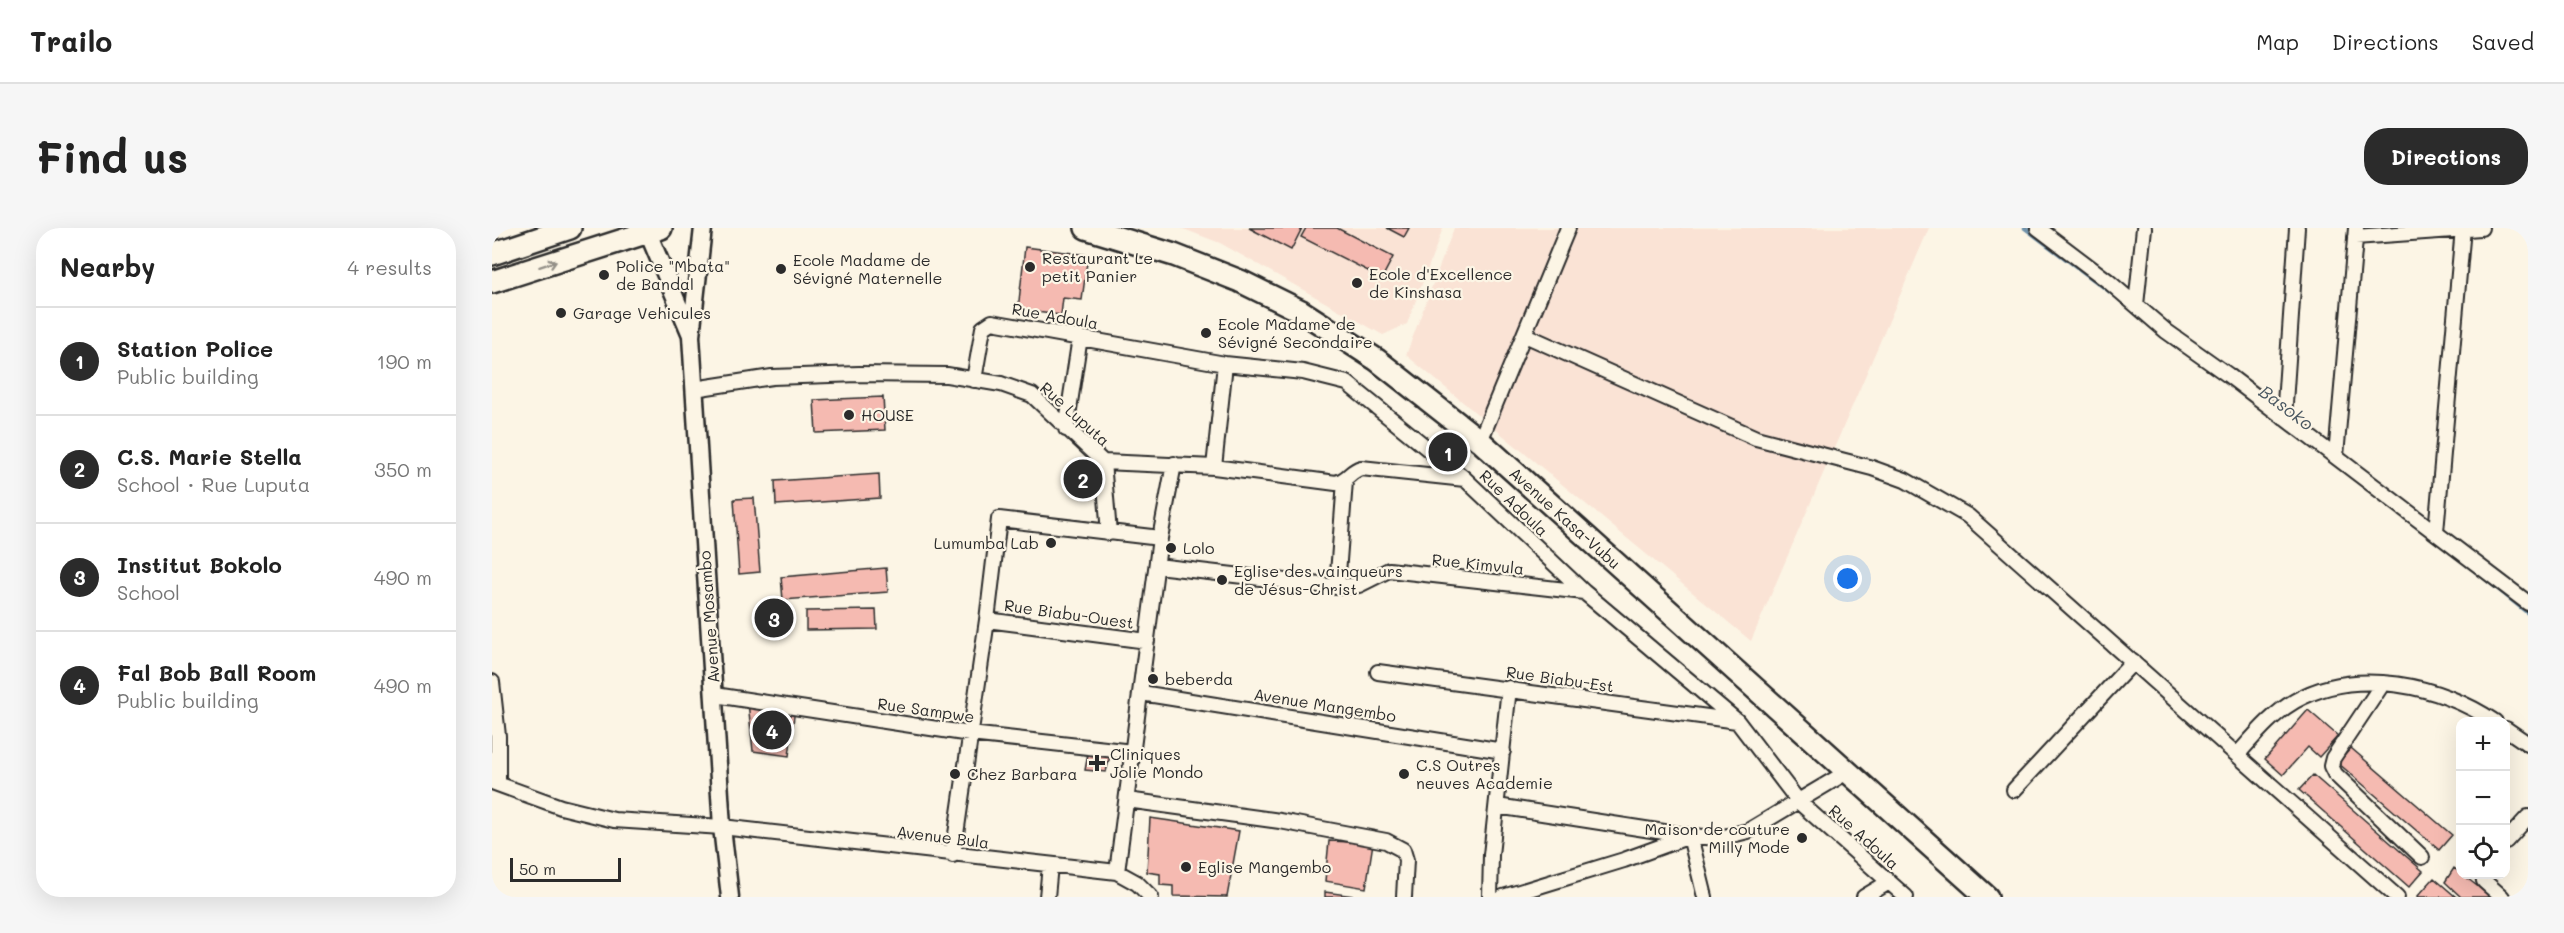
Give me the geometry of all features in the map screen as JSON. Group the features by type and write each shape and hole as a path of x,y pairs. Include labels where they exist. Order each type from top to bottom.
{"main road":[{"path":"492,254 570,228"},
{"name":"Avenue Kasa-Vubu","path":"1086,228 1200,264 1301,311 1377,360 1480,441 1987,897"},
{"path":"492,282 652,229"}],"street":[{"name":"Avenue Mosambo","path":"703,228 691,336 723,827 730,897"},
{"path":"1480,441 1568,228"},
{"path":"2038,228 2166,331 2436,531 2528,603"},
{"path":"2136,305 2144,228"},
{"path":"2284,418 2297,228"},
{"path":"2336,456 2356,233 2481,228"},
{"name":"Avenue Mosambo","path":"652,229 691,336"},
{"path":"2436,531 2463,229"},
{"name":"Rue Adoula","path":"975,380 983,328 992,322 1225,364 1303,372 1347,383 1465,478 1584,592 1737,721 1799,802 1906,897"},
{"path":"1525,335 1756,438 1872,468 1905,480 1968,516 2397,897"},
{"path":"1066,429 1080,337"},
{"path":"1214,467 1225,364"},
{"name":"Rue Luputa","path":"694,389 772,377 947,375 1001,384 1032,395 1103,462 1214,467 1336,483 1345,481 1353,470 1361,468 1465,478"},
{"path":"1103,462 1109,533"},
{"path":"1117,872 1160,538 1174,464"},
{"path":"1337,587 1345,481"},
{"path":"953,855 987,620 999,519 1160,538"},
{"name":"Rue Kimvula","path":"1157,566 1337,587 1359,585 1389,570 1584,592"},
{"name":"Rue Biabu-Ouest","path":"987,620 1147,641"},
{"path":"2014,790 2133,662"},
{"name":"Rue Biabu-Est","path":"1378,672 1509,688 1737,721"},
{"path":"492,682 498,736 495,783"},
{"path":"2238,754 2266,723 2295,701 2322,689 2349,683 2383,683 2440,694 2480,711 2488,717"},
{"path":"2383,683 2333,758 2331,766 2335,774 2422,857"},
{"path":"1490,897 1509,688"},
{"name":"Avenue Mangembo","path":"1141,693 1503,751"},
{"name":"Rue Sampwe","path":"715,695 970,734 1133,752"},
{"path":"2510,732 2528,744"},
{"path":"1497,806 1690,836 1720,838 1748,831 1846,772"},
{"name":"Avenue Bula","path":"495,783 561,807 614,820 723,827 1117,872 1137,883 1151,897"},
{"path":"1127,800 1280,821 1386,841 1403,850 1406,860 1404,897"},
{"path":"2510,836 2528,817"},
{"path":"1503,897 1624,860 1690,836"},
{"path":"1690,836 1705,897"},
{"path":"1047,897 1050,866"},
{"path":"2484,879 2502,897"},
{"path":"1864,897 1889,882"}],"shaded area":[{"name":"Ecole d'Excellence de Kinshasa","path":"1181,228 1443,228 1407,324 1383,335 1220,243"},
{"path":"1454,228 1929,228 1751,641 1406,355"}],"building":[{"path":"1249,228 1302,228 1291,250"},
{"path":"1306,228 1337,228 1393,257 1382,278 1301,237"},
{"path":"1387,228 1409,228 1404,237"},
{"path":"1025,247 1088,255 1082,300 1063,298 1061,315 1018,310"},
{"name":"HOUSE","path":"883,397 885,430 816,433 814,400"},
{"path":"879,474 880,498 776,505 775,481"},
{"path":"754,498 760,572 739,574 734,499"},
{"path":"886,568 888,592 783,600 781,577"},
{"path":"876,610 877,629 806,630 806,611"},
{"path":"748,702 795,708 789,756 753,751"},
{"path":"2308,710 2338,736 2319,757 2308,747 2283,775 2265,759"},
{"path":"2351,748 2452,835 2439,850 2338,763"},
{"name":"Cliniques Jolie Mondo","path":"1088,754 1110,756 1106,772 1085,770"},
{"path":"2313,775 2423,871 2409,887 2299,790"},
{"path":"1150,818 1239,831 1227,897 1173,896 1173,886 1160,885 1160,874 1147,872"},
{"path":"1329,841 1373,843 1366,888 1325,881"},
{"path":"2454,868 2456,879 2468,879 2490,897 2461,897 2445,882"},
{"path":"2434,878 2456,897 2417,897"},
{"path":"1325,892 1361,897 1325,897"}],"waterway":[{"name":"Basoko","path":"2025,228 2117,297"},
{"name":"Basoko","path":"2472,568 2528,613"}],"place":[{"name":"Restaurant Le petit Panier","path":"1030,267"},
{"name":"Ecole Madame de Sévigné Maternelle","path":"781,269"},
{"name":"Police \"Mbata\" de Bandal","path":"604,275"},
{"name":"Ecole d'Excellence de Kinshasa","path":"1357,283"},
{"name":"Garage Vehicules","path":"561,313"},
{"name":"Ecole Madame de Sévigné Secondaire","path":"1206,333"},
{"name":"HOUSE","path":"849,415"},
{"name":"Station Police","path":"1448,452"},
{"name":"C.S. Marie Stella","path":"1083,479"},
{"name":"Lumumba Lab","path":"1051,543"},
{"name":"Lolo","path":"1171,548"},
{"name":"Eglise des vainqueurs de Jésus-Christ","path":"1222,580"},
{"name":"Institut Bokolo","path":"774,618"},
{"name":"beberda","path":"1153,679"},
{"name":"Fal Bob Ball Room","path":"772,730"},
{"name":"Cliniques Jolie Mondo","path":"1097,763"},
{"name":"Chez Barbara","path":"955,774"},
{"name":"C.S Outres neuves Academie","path":"1404,774"},
{"name":"Maison de couture Milly Mode","path":"1802,838"},
{"name":"Eglise Mangembo","path":"1186,867"}]}
